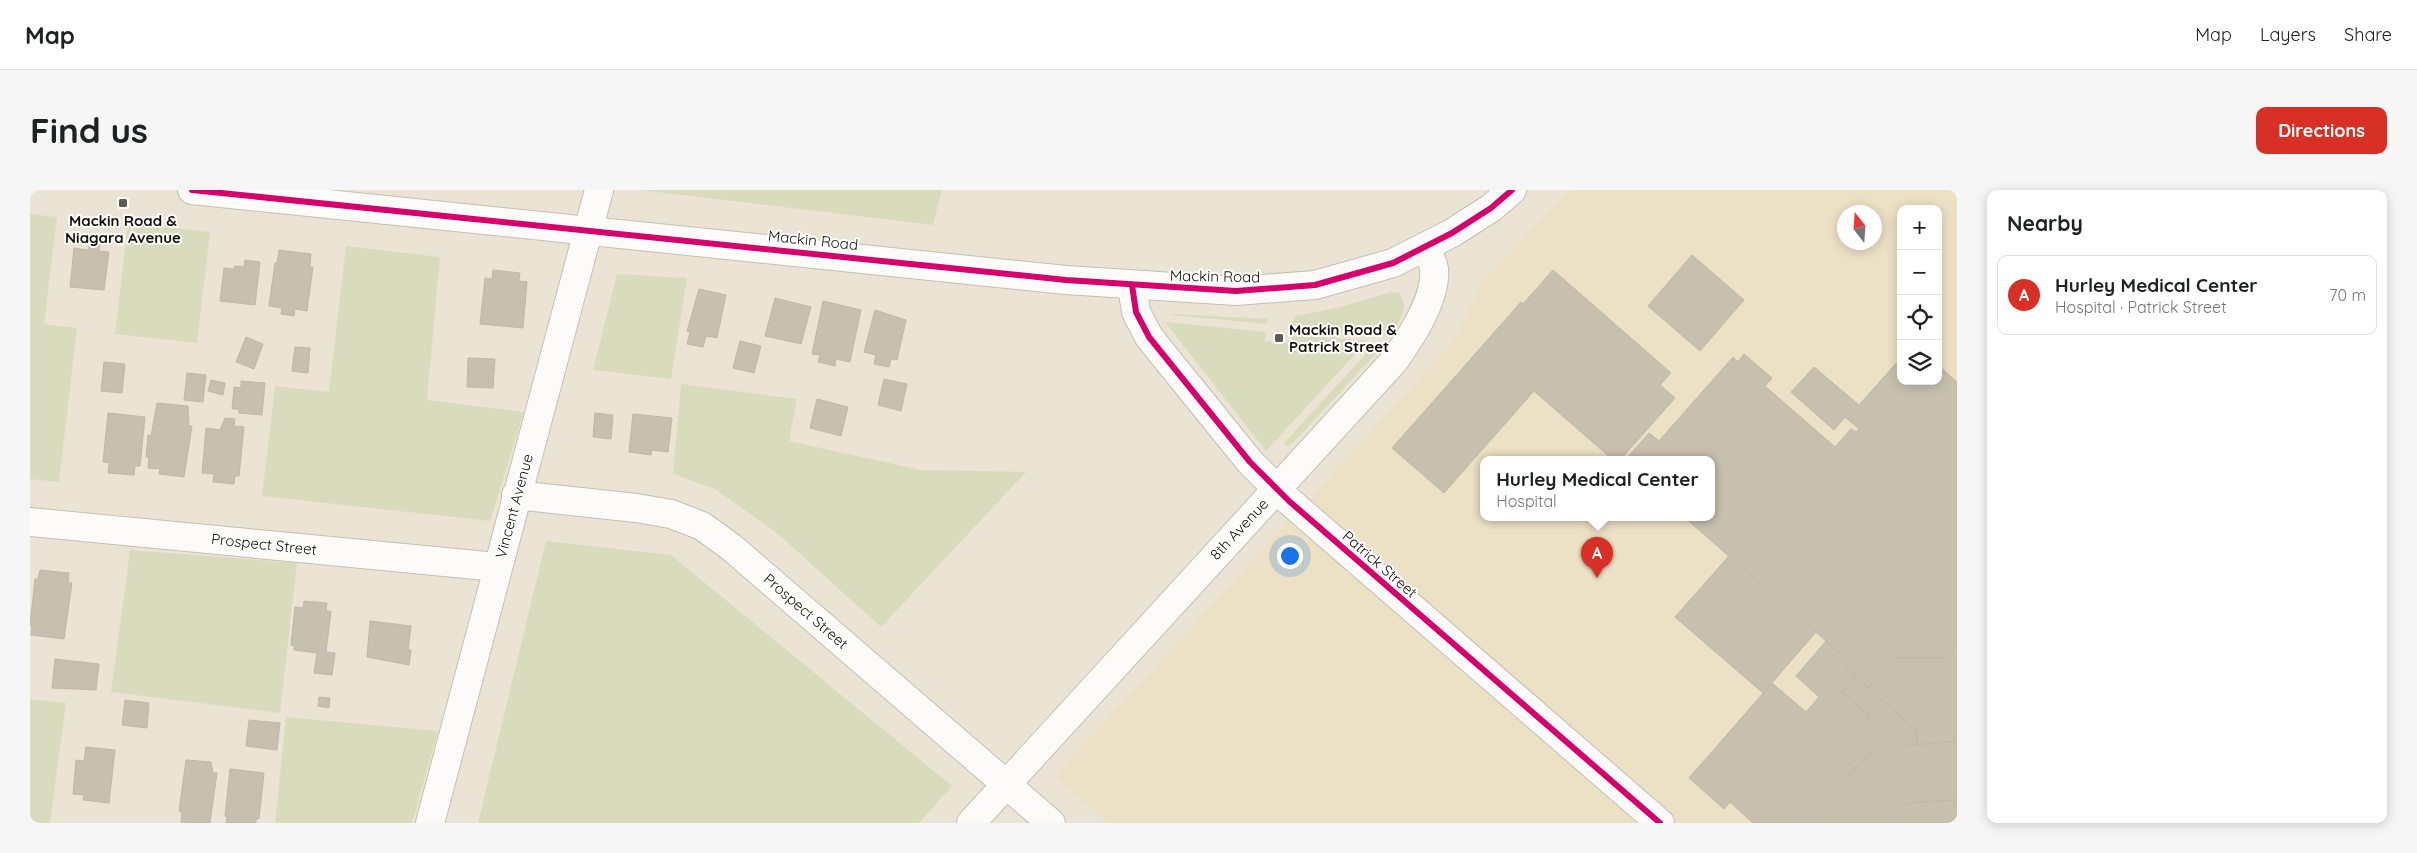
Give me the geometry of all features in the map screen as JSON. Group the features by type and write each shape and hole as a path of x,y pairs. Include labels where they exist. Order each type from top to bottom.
{"street":[{"name":"Mackin Road","path":"192,190 1132,285 1236,291 1295,287 1356,274 1393,262 1426,248"},
{"name":"Vincent Avenue","path":"430,823 516,495 599,190"},
{"path":"1426,248 1472,221 1512,190"},
{"name":"8th Avenue","path":"971,823 1382,374 1408,340 1421,318 1434,279 1433,263 1426,248"},
{"name":"Patrick Street","path":"1132,285 1136,312 1149,337 1250,462 1276,488 1660,823"},
{"name":"Prospect Street","path":"516,495 654,510 688,519 702,526 731,547 1051,823"},
{"name":"Prospect Street","path":"30,522 497,567"}],"shaded area":[{"path":"1571,190 1957,190 1957,823 1108,823 1055,776 1454,341 1484,279"}],"green space":[{"path":"640,190 942,190 933,225"},
{"path":"30,214 57,217 44,324 77,328 59,482 30,479"},
{"path":"128,223 210,232 197,343 115,334"},
{"path":"346,246 440,257 427,400 524,412 490,521 262,496 275,386 329,392"},
{"path":"617,274 687,278 671,379 593,370"},
{"path":"1391,292 1399,293 1404,304 1402,315 1389,336 1293,327 1295,316 1341,307"},
{"path":"1171,315 1268,319 1267,324"},
{"path":"1165,322 1266,332 1265,341 1291,344 1292,334 1367,341 1266,451"},
{"path":"1376,343 1386,343 1289,447 1284,443"},
{"path":"681,384 797,399 789,441 921,470 1026,472 881,627 778,534 715,489 673,474"},
{"path":"546,541 671,555 952,786 919,823 478,823"},
{"path":"130,550 297,563 280,713 111,692"},
{"path":"30,699 66,703 50,823 30,823"},
{"path":"286,717 438,731 412,823 275,823"}],"building":[{"path":"89,243 100,244 99,251 109,252 104,290 70,287 74,248 88,250"},
{"path":"279,250 311,254 310,267 313,267 307,311 295,309 294,316 281,314 282,308 269,306 275,263 277,263"},
{"path":"1692,255 1744,300 1700,351 1648,306"},
{"path":"245,260 260,262 255,305 220,301 224,268 244,267"},
{"path":"493,270 520,273 519,281 527,282 523,328 480,324 485,278 492,279"},
{"path":"1553,270 1671,373 1660,385 1675,398 1624,456 1609,456 1534,391 1444,493 1392,448 1521,302 1523,304"},
{"path":"699,289 726,295 717,338 706,336 703,347 687,344 690,332 687,331"},
{"path":"775,298 811,307 801,344 765,336"},
{"path":"823,301 861,310 850,362 836,359 835,366 818,362 820,355 812,354"},
{"path":"875,310 906,320 897,360 891,359 889,367 874,364 876,355 864,352"},
{"path":"246,337 263,344 254,369 236,362"},
{"path":"740,341 761,346 754,373 733,368"},
{"path":"295,347 310,348 308,373 292,371"},
{"path":"1744,354 1772,378 1765,386 1835,447 1851,429 1856,432 1859,429 1845,417 1834,430 1791,392 1814,367 1859,405 1897,362 1897,385 1942,385 1942,369 1957,382 1957,644 1944,658 1896,658 1868,688 1845,668 1850,662 1689,521 1715,521 1715,456 1629,456 1649,433 1659,441 1733,357 1738,362"},
{"path":"468,358 495,359 493,388 467,387"},
{"path":"104,362 125,364 122,393 101,391"},
{"path":"187,373 206,375 203,402 184,400"},
{"path":"884,379 907,384 901,411 878,405"},
{"path":"211,380 225,383 223,395 208,391"},
{"path":"241,381 265,383 262,415 239,413 239,409 232,409 234,387 241,388"},
{"path":"817,399 848,407 841,436 810,428"},
{"path":"157,403 188,406 189,426 192,426 184,477 159,474 160,469 148,468 149,457 146,457 148,435 151,436"},
{"path":"108,413 145,417 140,466 135,466 134,475 108,473 109,463 103,462"},
{"path":"595,413 613,415 611,439 593,437"},
{"path":"633,414 672,418 668,452 652,450 651,455 629,452"},
{"path":"225,418 235,419 234,426 244,427 239,476 235,476 234,484 213,482 214,474 202,473 206,428 220,430"},
{"path":"1729,556 1816,632 1763,693 1675,617"},
{"path":"40,570 69,573 68,583 72,583 64,639 31,635 32,625 30,625 35,579 38,579"},
{"path":"304,601 327,603 326,611 331,611 326,652 335,653 332,675 314,673 317,653 294,650 294,646 291,645 295,607 303,608"},
{"path":"370,621 411,626 408,650 411,650 409,665 367,657"},
{"path":"1826,641 1850,662 1845,668 1856,677 1842,692 1869,716 1837,753 1855,769 1808,823 1753,823 1730,802 1724,809 1689,778 1772,683 1806,712 1819,697 1796,676"},
{"path":"1957,644 1957,741 1917,745 1916,730 1868,688 1896,658 1944,658"},
{"path":"55,659 99,664 96,690 52,688"},
{"path":"1856,677 1916,730 1917,745 1903,746 1888,733 1855,769 1837,753 1869,716 1842,692"},
{"path":"319,697 330,698 329,708 318,706"},
{"path":"125,700 149,703 147,728 122,725"},
{"path":"249,720 280,723 277,750 246,746"},
{"path":"1888,733 1903,746 1957,741 1957,800 1907,803 1889,823 1808,823"},
{"path":"86,747 115,750 109,803 83,800 84,795 73,794 76,760 84,761"},
{"path":"186,760 211,762 213,773 217,773 210,823 181,822 182,812 179,811"},
{"path":"230,769 264,773 259,819 256,819 256,823 226,823 227,816 225,816"},
{"path":"1957,800 1957,823 1889,823 1907,803"}],"cycle path":[{"path":"192,190 1066,280 1236,291 1315,285 1393,263 1452,233 1491,208 1512,190"},
{"path":"1132,285 1136,312 1149,337 1250,462 1289,501 1660,823"}],"place":[{"name":"Mackin Road & Niagara Avenue","path":"123,203"},
{"name":"Mackin Road & Patrick Street","path":"1279,338"},
{"name":"Hurley Medical Center","path":"1597,578"}]}
